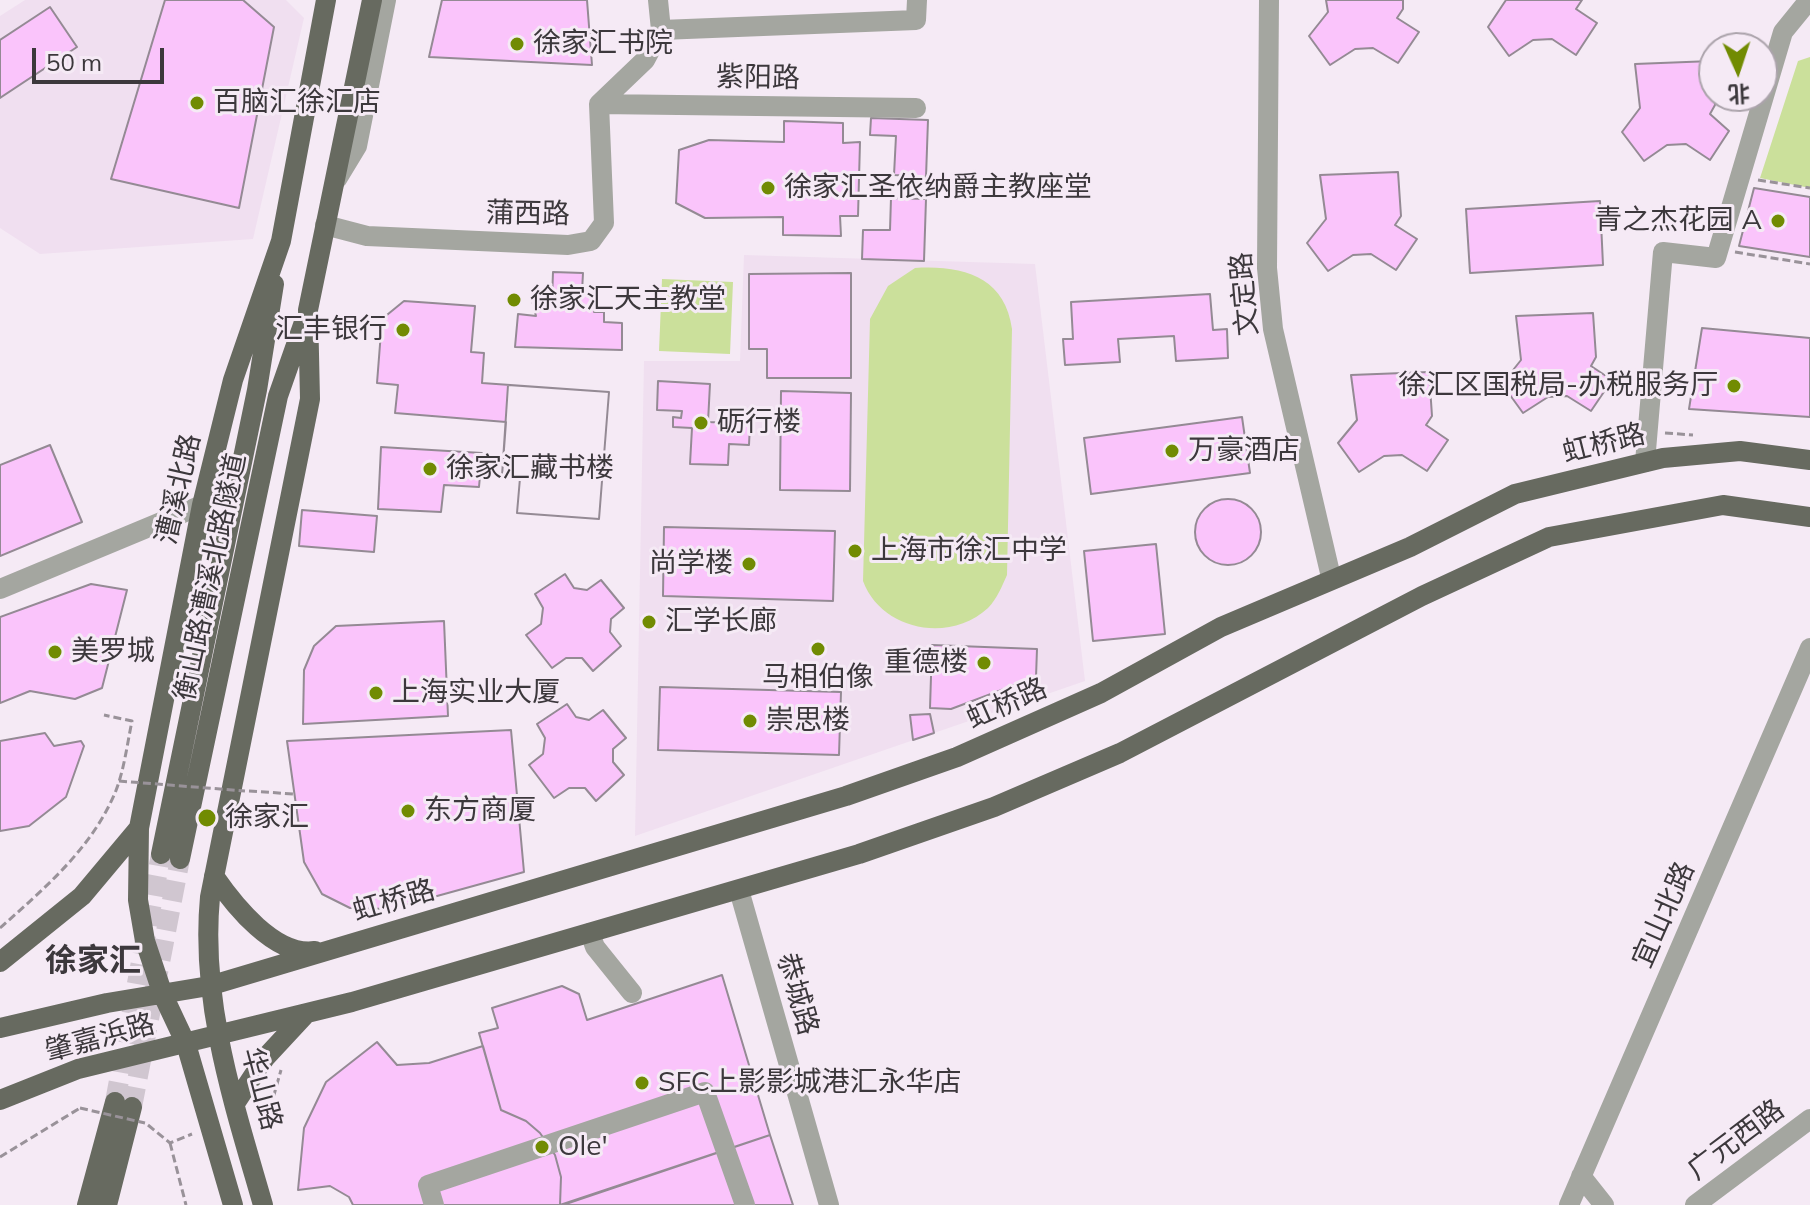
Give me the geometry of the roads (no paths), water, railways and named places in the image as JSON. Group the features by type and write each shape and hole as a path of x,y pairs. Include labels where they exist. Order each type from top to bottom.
{"main road":[{"name":"漕溪北路","path":"163,995 145,941 138,900 139,828 202,505 233,380 281,241 326,0"},
{"path":"209,986 206,934 214,876 310,399 308,310 372,0"},
{"name":"衡山路漕溪北路隧道","path":"281,241 257,390 171,856 278,396 308,310"},
{"name":"虹桥路","path":"209,986 846,796 957,757 1101,693 1221,627 1331,577 1410,547 1515,494 1645,462 1740,451 1810,460"},
{"path":"217,1037 739,890 859,854 994,807 1120,753 1422,596 1549,537 1723,505 1810,517"},
{"path":"0,962 82,896 139,828"},
{"path":"214,876 246,919 262,930 304,952 330,948"},
{"name":"肇嘉浜路","path":"0,1028 107,1003 209,986"},
{"name":"华山路","path":"209,986 217,1037 263,1205"},
{"name":"华山路","path":"163,995 186,1044 233,1205"},
{"path":"236,1102 265,1058 307,1014"},
{"name":"肇嘉浜路","path":"0,1100 78,1069 217,1037"},
{"path":"87,1205 131,1110 107,1205"}],"street":[{"path":"335,183 357,146 386,0"},
{"path":"599,104 645,60 661,30 658,0"},
{"path":"661,30 916,20 917,0"},
{"name":"文定路","path":"1269,0 1267,268 1273,329 1331,577"},
{"path":"1645,462 1663,252 1716,258 1783,32 1809,0"},
{"name":"紫阳路","path":"599,104 916,108"},
{"name":"蒲西路","path":"325,225 367,236 568,245 591,241 604,223 599,104"},
{"path":"0,589 202,505"},
{"name":"宜山北路","path":"1569,1205 1810,648"},
{"name":"恭城路","path":"739,890 829,1205"},
{"path":"590,933 595,947 632,993"},
{"path":"434,1205 428,1185 705,1092 745,1205"},
{"name":"广元西路","path":"1695,1205 1810,1119"},
{"path":"1581,1176 1604,1205"}],"tunnel":[{"path":"115,1102 161,854"},
{"path":"132,1107 180,859"}],"place":[{"name":"徐家汇书院","path":"517,44"},
{"name":"百脑汇徐汇店","path":"197,103"},
{"name":"徐家汇圣依纳爵主教座堂","path":"768,188"},
{"name":"青之杰花园 A","path":"1778,221"},
{"name":"徐家汇天主教堂","path":"514,300"},
{"name":"汇丰银行","path":"403,330"},
{"name":"徐汇区国税局-办税服务厅","path":"1734,386"},
{"name":"砺行楼","path":"701,423"},
{"name":"万豪酒店","path":"1172,451"},
{"name":"徐家汇藏书楼","path":"430,469"},
{"name":"上海市徐汇中学","path":"855,551"},
{"name":"尚学楼","path":"749,564"},
{"name":"汇学长廊","path":"649,622"},
{"name":"马相伯像","path":"818,649"},
{"name":"美罗城","path":"55,652"},
{"name":"重德楼","path":"984,663"},
{"name":"上海实业大厦","path":"376,693"},
{"name":"崇思楼","path":"750,721"},
{"name":"东方商厦","path":"408,811"},
{"name":"徐家汇","path":"207,818"},
{"name":"SFC上影影城港汇永华店","path":"642,1083"},
{"name":"Ole'","path":"542,1147"}],"district":[{"name":"徐家汇","path":"93,961"}]}
